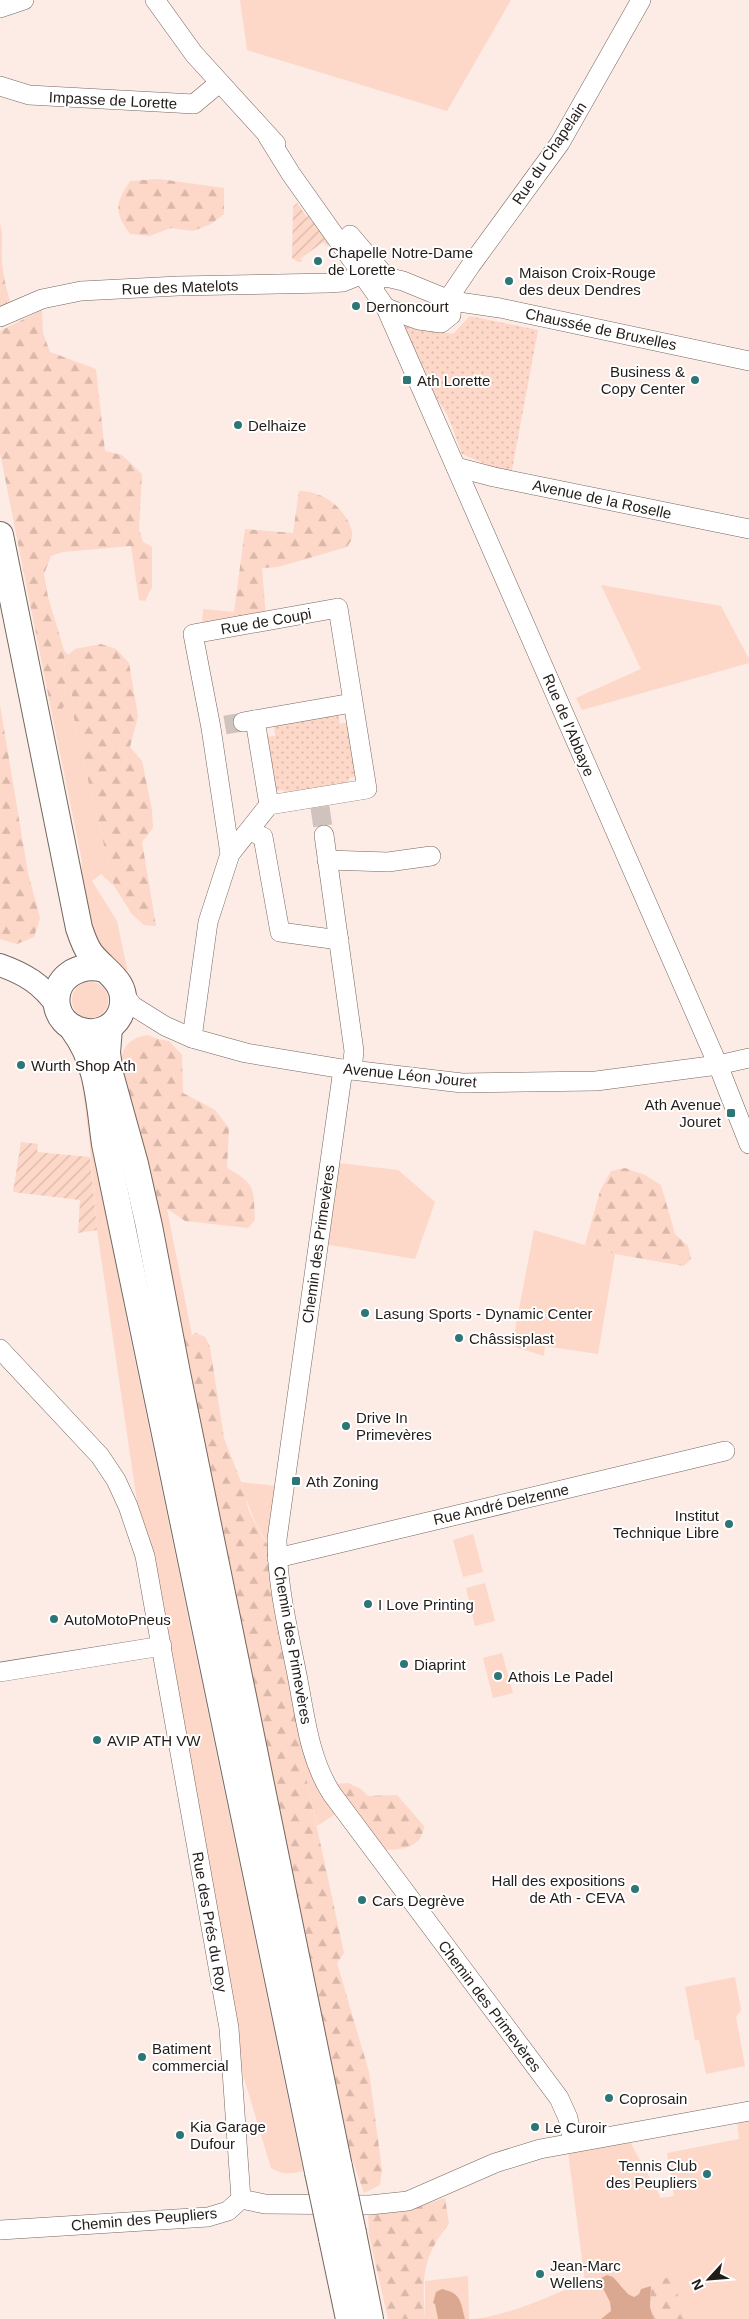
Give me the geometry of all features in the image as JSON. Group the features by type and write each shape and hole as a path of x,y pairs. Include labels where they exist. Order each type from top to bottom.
{"highway":[{"path":"0,535 79,928 89,952 104,969 115,977 123,993 120,1013 112,1024 107,1053 110,1074 135,1164 163,1292 342,2235 370,2319"},
{"path":"0,619 66,926 68,975 58,992 57,1006 65,1021 73,1028 91,1058 105,1144 329,2170"},
{"path":"68,975 86,966 104,969"},
{"path":"73,1028 90,1033 112,1024"},
{"path":"342,2235 348,2319"}],"main road":[{"path":"9,968 68,975"},
{"path":"9,968 36,982 47,991 57,1006"}],"street":[{"path":"0,8 24,0"},
{"path":"155,0 176,32 218,82 268,136 301,166 360,248 380,283 386,308 420,320 441,323 451,315 450,300"},
{"name":"Rue du Chapelain","path":"450,300 471,265 560,143 641,0"},
{"name":"Impasse de Lorette","path":"0,86 28,94 194,104 218,82"},
{"path":"268,136 291,174 363,274 380,283"},
{"name":"Rue des Matelots","path":"0,317 42,300 81,291 178,286 328,283 343,282 363,274"},
{"name":"Chaussée de Bruxelles","path":"380,283 403,281 450,300 500,308 749,361"},
{"name":"Rue de l'Abbaye","path":"386,308 718,1065 749,1144"},
{"name":"Avenue de la Roselle","path":"456,467 494,477 749,529"},
{"name":"Rue de Coupi","path":"192,1038 208,922 230,854 270,805 319,802 367,789 338,608 193,634 218,727 230,854"},
{"path":"270,805 249,721 352,703"},
{"path":"250,831 263,837 280,932 339,940"},
{"path":"324,835 354,1051 347,1069"},
{"path":"327,860 388,862 431,856"},
{"name":"Avenue Léon Jouret","path":"123,993 133,1006 165,1026 192,1038 246,1054 462,1083 596,1081 718,1065 749,1058"},
{"name":"Avenue Léon Jouret","path":"112,1024 129,1021 165,1026"},
{"name":"Chemin des Primevères","path":"347,1069 279,1518 277,1558 282,1597 310,1740 320,1776 332,1794 559,2098 568,2118 573,2142"},
{"name":"Rue des Prés du Roy","path":"0,1349 100,1456 116,1480 128,1506 145,1556 229,2028 241,2199"},
{"name":"Rue André Delzenne","path":"277,1558 725,1451"},
{"path":"0,1672 162,1646"},
{"path":"241,2199 264,2204 360,2205 408,2201 503,2160 540,2149 749,2111"},
{"name":"Chemin des Peupliers","path":"0,2230 208,2217 228,2211 241,2199"}],"green space":[{"path":"240,0 511,0 447,111 247,50"},
{"path":"159,179 224,188 224,214 211,224 193,231 171,228 149,236 130,234 119,214 118,208 121,196 130,181"},
{"path":"297,203 307,217 310,215 331,243 327,246 323,242 300,259 302,261 298,262 292,258 293,207"},
{"path":"0,224 3,271 10,301 0,306"},
{"path":"42,310 43,333 50,352 96,369 105,451 122,455 142,474 139,529 143,542 152,547 152,587 145,601 139,600 131,546 62,552 51,556 44,574 48,597 64,650 66,704 60,711 51,709 0,453 0,331"},
{"path":"470,316 538,330 511,475 462,454 448,416 419,371 401,324 453,334"},
{"path":"299,491 314,493 334,504 348,521 352,539 347,547 278,567 262,568 266,617 232,621 230,616 234,612 245,529 293,533"},
{"path":"601,585 721,606 749,659 749,663 582,710 576,698 641,669"},
{"path":"203,609 234,612 230,616 232,621 202,633"},
{"path":"101,644 116,649 129,663 138,716 130,747 142,761 152,810 153,828 142,842 156,926 144,925 132,914 114,886 75,727 68,655 75,649"},
{"path":"64,650 68,655 75,727 114,886 101,874 92,881 117,921 132,992 100,956 81,899 82,861 51,709 60,711 66,703"},
{"path":"0,705 28,873 40,918 34,937 17,944 0,939"},
{"path":"338,713 340,724 350,722 359,776 349,778 350,789 286,799 284,790 274,791 264,737 275,736 274,725"},
{"path":"90,982 102,988 108,1000 102,1012 90,1018 78,1012 72,1000 78,988"},
{"path":"148,1035 160,1040 151,1038 125,1092 121,1064 124,1049 129,1042"},
{"path":"151,1038 169,1041 182,1055 183,1093 215,1110 229,1128 227,1168 249,1183 252,1188 255,1220 248,1228 185,1221 153,1199 146,1153 125,1092 134,1054"},
{"path":"83,1062 93,1146 129,1332 303,2171 298,2172 283,2173 271,2168 229,2028 145,1556 97,1230 89,1137 80,1069"},
{"path":"21,1142 38,1144 37,1152 90,1157 97,1230 78,1233 80,1200 13,1192"},
{"path":"330,1162 398,1170 435,1202 415,1259 318,1243"},
{"path":"625,1168 645,1175 661,1185 675,1234 688,1246 691,1259 684,1266 615,1254 585,1245 600,1191 611,1171"},
{"path":"153,1199 167,1209 192,1335 181,1341"},
{"path":"534,1230 615,1254 598,1354 545,1346 544,1356 512,1346"},
{"path":"196,1333 205,1337 210,1347 224,1438 241,1482 249,1511 263,1538 277,1558 315,1759 305,1772 344,1953 337,1963 369,2072 382,2170 380,2185 364,2193 351,2156 181,1341"},
{"path":"241,1482 283,1487 277,1558 255,1522"},
{"path":"473,1534 483,1572 463,1577 453,1540"},
{"path":"485,1583 495,1621 475,1626 466,1588"},
{"name":"Athois Le Padel","path":"502,1653 513,1693 493,1698 483,1658"},
{"path":"315,1759 343,1809 317,1826 305,1772"},
{"path":"348,1783 361,1789 368,1796 397,1795 424,1826 418,1840 405,1848 373,1849 333,1789 338,1784"},
{"path":"735,1977 741,2010 736,2017 745,2066 706,2074 699,2040 695,2040 685,1987"},
{"path":"749,2111 749,2319 686,2319 674,2283 659,2280 651,2286 641,2289 639,2294 634,2297 628,2294 621,2285 602,2288 610,2302 611,2311 601,2319 472,2319 500,2314 585,2282 567,2144 625,2133 661,2198 674,2196 667,2153 739,2139 736,2114"},
{"path":"445,2198 449,2224 433,2247 426,2268 424,2279 425,2319 388,2319 369,2235 368,2213 404,2211"},
{"path":"468,2276 469,2319 425,2319 425,2281"},
{"path":"670,2277 674,2283 686,2319 654,2319 650,2307 651,2286 659,2280"}],"shaded area":[{"path":"607,2275 613,2277 628,2294 634,2297 639,2294 641,2289 651,2286 650,2307 654,2319 601,2319 611,2311 610,2302 600,2283 601,2278"},
{"path":"442,2289 457,2296 465,2319 438,2319 435,2304 433,2303 436,2292"}],"tunnel":[{"path":"225,725 243,722"},
{"path":"320,807 324,835"}],"place":[{"name":"Chapelle Notre-Dame de Lorette","path":"318,261"},
{"name":"Maison Croix-Rouge des deux Dendres","path":"509,281"},
{"name":"Dernoncourt","path":"356,306"},
{"name":"Ath Lorette","path":"407,380"},
{"name":"Business & Copy Center","path":"695,380"},
{"name":"Delhaize","path":"238,425"},
{"name":"Wurth Shop Ath","path":"21,1065"},
{"name":"Ath Avenue Jouret","path":"731,1113"},
{"name":"Lasung Sports - Dynamic Center","path":"365,1313"},
{"name":"Châssisplast","path":"459,1338"},
{"name":"Drive In Primevères","path":"346,1426"},
{"name":"Ath Zoning","path":"296,1481"},
{"name":"Institut Technique Libre","path":"729,1524"},
{"name":"I Love Printing","path":"368,1604"},
{"name":"AutoMotoPneus","path":"54,1619"},
{"name":"Diaprint","path":"404,1664"},
{"name":"Athois Le Padel","path":"498,1676"},
{"name":"AVIP ATH VW","path":"97,1740"},
{"name":"Hall des expositions de Ath - CEVA","path":"635,1889"},
{"name":"Cars Degrève","path":"362,1900"},
{"name":"Batiment commercial","path":"142,2057"},
{"name":"Coprosain","path":"609,2098"},
{"name":"Le Curoir","path":"535,2127"},
{"name":"Kia Garage Dufour","path":"180,2135"},
{"name":"Tennis Club des Peupliers","path":"707,2174"},
{"name":"Jean-Marc Wellens","path":"540,2274"}]}
